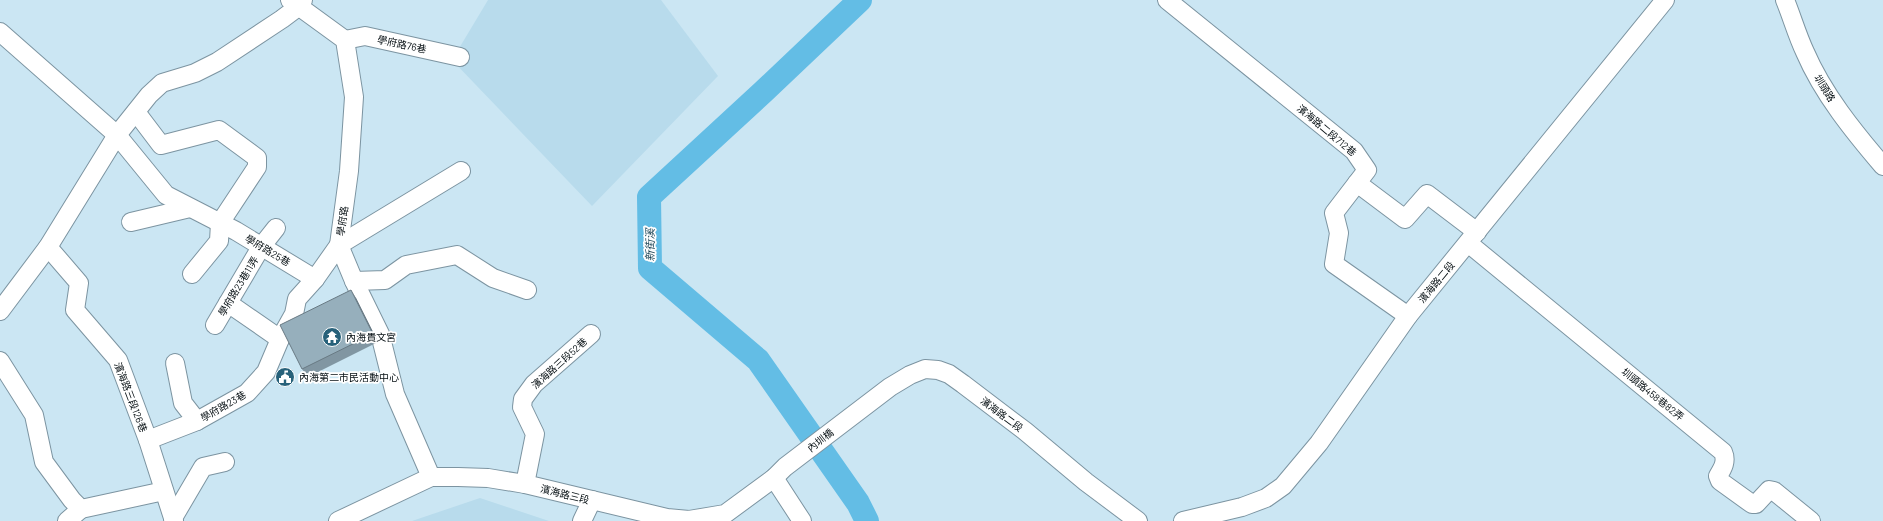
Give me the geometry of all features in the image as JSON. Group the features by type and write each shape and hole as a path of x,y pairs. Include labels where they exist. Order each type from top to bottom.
{"street":[{"name":"濱海路二段712巷","path":"1167,0 1354,151 1367,170 1334,213 1339,233 1334,264 1408,316"},
{"name":"濱海路二段","path":"1183,521 1242,507 1266,498 1283,486 1318,443 1408,316 1665,0"},
{"name":"圳頭路","path":"1785,0 1805,53 1822,84 1848,124 1883,166"},
{"path":"0,311 48,247 117,136 162,83 195,73 217,62 297,2 345,40"},
{"path":"0,32 117,136 166,195 220,223"},
{"name":"學府路76巷","path":"345,40 365,36 460,57"},
{"name":"學府路","path":"345,40 354,98 349,171 339,245 354,281 380,334 395,394 431,478"},
{"path":"136,112 161,145 219,130 258,158 257,166 220,223 219,241 192,274"},
{"path":"339,245 461,171"},
{"path":"1357,183 1405,219 1427,194 1472,238"},
{"path":"131,222 190,208"},
{"name":"學府路25巷","path":"220,223 315,279"},
{"name":"學府路23巷11弄","path":"215,324 261,247 276,228"},
{"name":"圳頭路458巷82弄","path":"1472,238 1723,452 1725,458 1724,465 1718,476 1720,481 1752,504 1756,504 1769,490 1774,491 1811,521"},
{"name":"學府路23巷","path":"148,440 197,421 247,394 266,372 280,339 294,314 297,299 315,279 339,245"},
{"name":"濱海路三段126巷","path":"48,247 78,283 75,310 118,360 148,440 173,520"},
{"path":"354,281 385,280 406,265 457,255 493,278 527,290"},
{"path":"228,303 280,339"},
{"name":"濱海路三段52巷","path":"525,484 535,434 522,407 523,399 534,384 591,334"},
{"path":"0,361 34,415 44,462 72,500 81,509"},
{"path":"175,363 183,403 197,421"},
{"name":"濱海路二段","path":"856,413 910,374 925,369 938,370 949,374 1025,431 1086,482 1138,521"},
{"name":"內圳橋","path":"779,473 856,413"},
{"path":"173,520 203,467 225,462"},
{"path":"779,473 802,521"},
{"name":"濱海路三段","path":"338,521 431,478 488,478 525,484 667,518 692,520 725,514 779,473"},
{"path":"67,521 81,509 164,491"},
{"path":"582,521 592,500"}],"shaded area":[{"path":"488,0 661,0 718,76 592,206 452,60"},
{"path":"480,498 549,521 412,521"}],"building":[{"name":"內海貴文宮","path":"351,290 373,334 302,369 280,325"}],"waterway":[{"name":"新街溪","path":"860,0 649,197 650,268 758,360 858,503 867,521"}],"place":[{"name":"內海貴文宮","path":"332,337"},
{"name":"內海第二市民活動中心","path":"285,377"}]}
